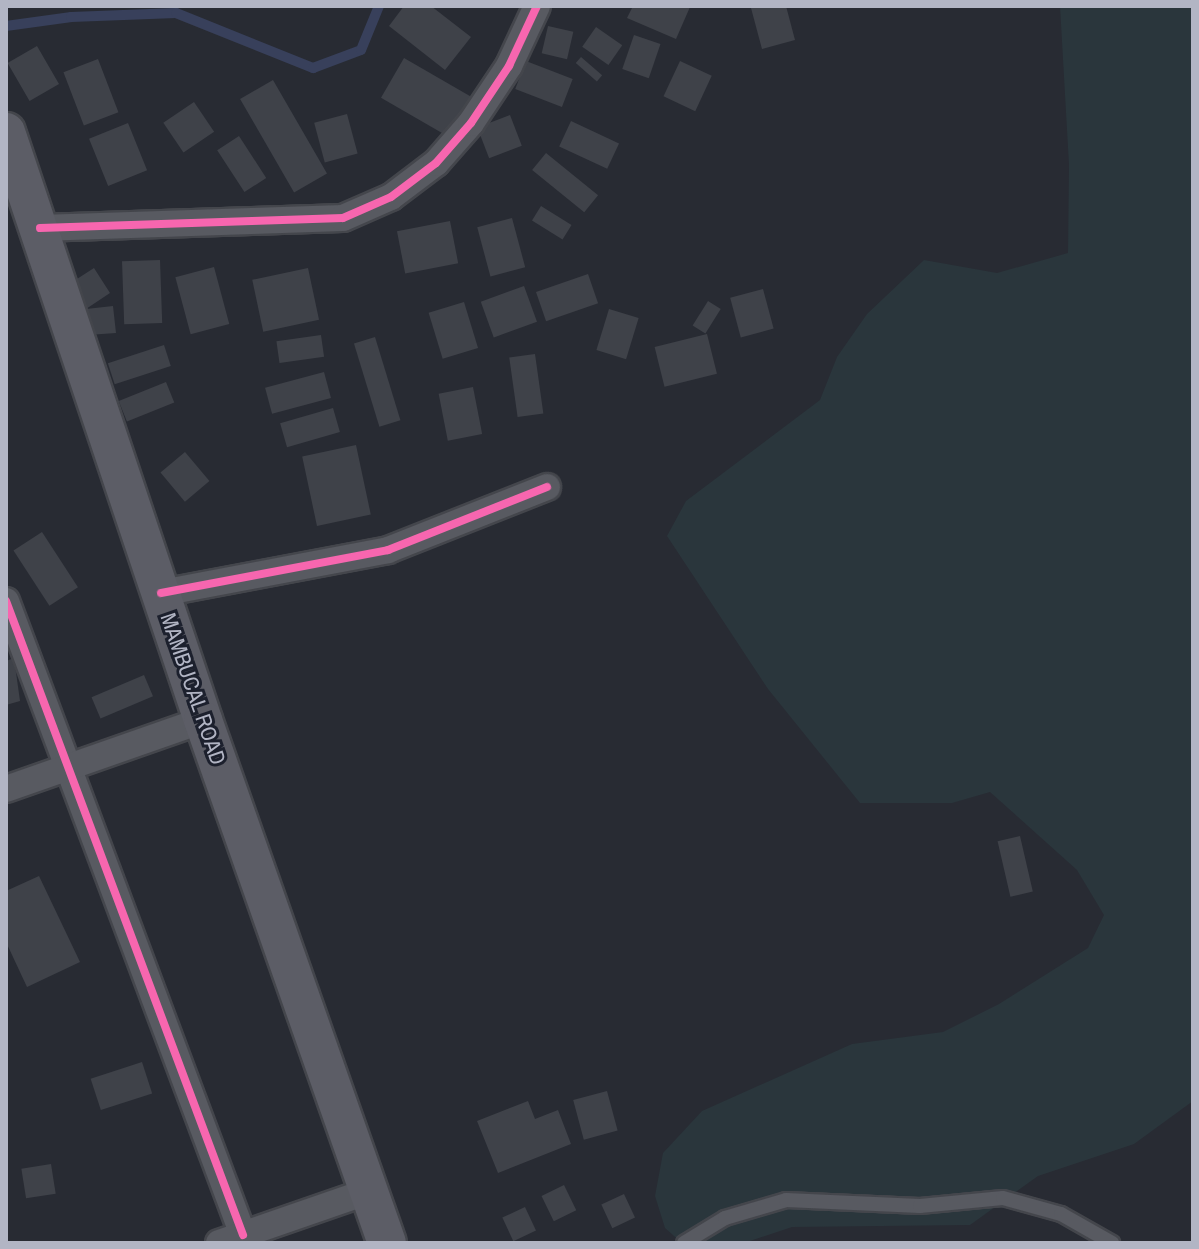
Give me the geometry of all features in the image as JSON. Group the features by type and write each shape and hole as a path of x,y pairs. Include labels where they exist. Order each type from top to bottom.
{"main road":[{"name":"MAMBUCAL ROAD","path":"6,132 203,720 387,1243"}],"street":[{"path":"40,228 286,223 343,218 391,197 436,163 471,123 509,66 537,6"},
{"path":"161,593 388,550 547,487"},
{"path":"6,601 68,767 231,1239 369,1191"},
{"path":"6,789 203,720"}],"lane":[{"path":"684,1243 725,1218 786,1200 920,1206 1003,1198 1061,1214 1112,1243"}],"shaded area":[{"path":"1060,6 1193,6 1193,1101 1134,1144 1038,1176 970,1225 792,1227 744,1243 682,1243 665,1228 655,1196 663,1153 702,1111 852,1044 943,1032 999,1004 1088,948 1104,915 1077,870 990,792 952,803 860,803 768,689 667,536 686,501 820,400 837,357 867,314 924,260 997,273 1068,253 1069,165"}],"building":[{"path":"404,6 431,6 471,37 445,70 389,26"},
{"path":"633,6 690,7 676,39 627,18"},
{"path":"786,6 795,40 762,49 751,8"},
{"path":"548,26 573,32 567,59 542,53"},
{"path":"596,27 622,45 608,65 582,47"},
{"path":"634,35 660,44 649,78 622,69"},
{"path":"37,46 59,84 30,101 8,63"},
{"path":"581,57 602,75 597,81 576,63"},
{"path":"404,58 472,98 449,137 381,98"},
{"path":"98,59 118,112 84,125 63,72"},
{"path":"526,61 573,79 562,107 515,89"},
{"path":"680,61 712,76 695,111 664,96"},
{"path":"273,80 327,174 294,193 240,99"},
{"path":"194,102 214,132 183,153 163,123"},
{"path":"347,114 358,154 325,162 314,123"},
{"path":"510,115 522,146 489,158 477,128"},
{"path":"571,121 619,143 607,169 559,146"},
{"path":"128,123 147,170 108,186 89,139"},
{"path":"239,136 266,178 244,192 217,150"},
{"path":"546,153 598,195 584,212 532,170"},
{"path":"541,206 572,225 563,239 532,220"},
{"path":"512,218 525,267 490,277 477,227"},
{"path":"450,221 458,263 405,274 397,231"},
{"path":"160,260 162,323 124,324 122,261"},
{"path":"214,267 229,324 191,334 175,277"},
{"path":"94,268 110,293 82,311 66,286"},
{"path":"308,268 319,320 263,332 252,280"},
{"path":"588,274 598,303 546,321 536,292"},
{"path":"524,286 537,322 494,337 481,302"},
{"path":"763,289 774,329 741,337 730,298"},
{"path":"708,301 721,309 705,334 693,326"},
{"path":"464,302 478,348 443,359 429,313"},
{"path":"113,306 116,333 88,335 86,309"},
{"path":"609,309 639,318 626,359 596,350"},
{"path":"707,334 717,374 665,387 655,347"},
{"path":"321,335 324,357 279,363 276,341"},
{"path":"375,337 400,420 379,427 354,343"},
{"path":"164,345 171,366 115,384 108,363"},
{"path":"535,354 543,413 518,417 509,358"},
{"path":"324,372 331,398 272,414 265,388"},
{"path":"166,382 174,402 127,422 119,401"},
{"path":"473,387 482,434 448,441 439,394"},
{"path":"333,408 340,432 287,447 280,423"},
{"path":"356,445 371,514 317,526 302,456"},
{"path":"185,452 209,481 185,502 160,473"},
{"path":"42,532 78,587 49,606 13,551"},
{"path":"14,658 20,701 6,705 6,661"},
{"path":"144,675 153,696 101,718 92,697"},
{"path":"1020,836 1033,892 1010,897 998,841"},
{"path":"39,876 80,962 27,987 6,942 6,891"},
{"path":"142,1062 152,1093 101,1110 91,1079"},
{"path":"607,1091 618,1131 584,1140 573,1100"},
{"path":"528,1101 535,1119 558,1110 571,1144 498,1173 477,1121"},
{"path":"51,1164 56,1194 26,1198 21,1169"},
{"path":"564,1185 576,1210 554,1221 542,1196"},
{"path":"624,1194 635,1218 612,1228 601,1205"},
{"path":"525,1207 536,1231 513,1241 502,1218"}],"waterway":[{"path":"6,26 71,17 176,13 313,68 361,50 379,6"}],"cycle path":[{"path":"40,228 343,218 391,197 436,163 471,123 509,66 537,6"},
{"path":"161,593 388,550 547,487"},
{"path":"6,601 243,1235"}]}
